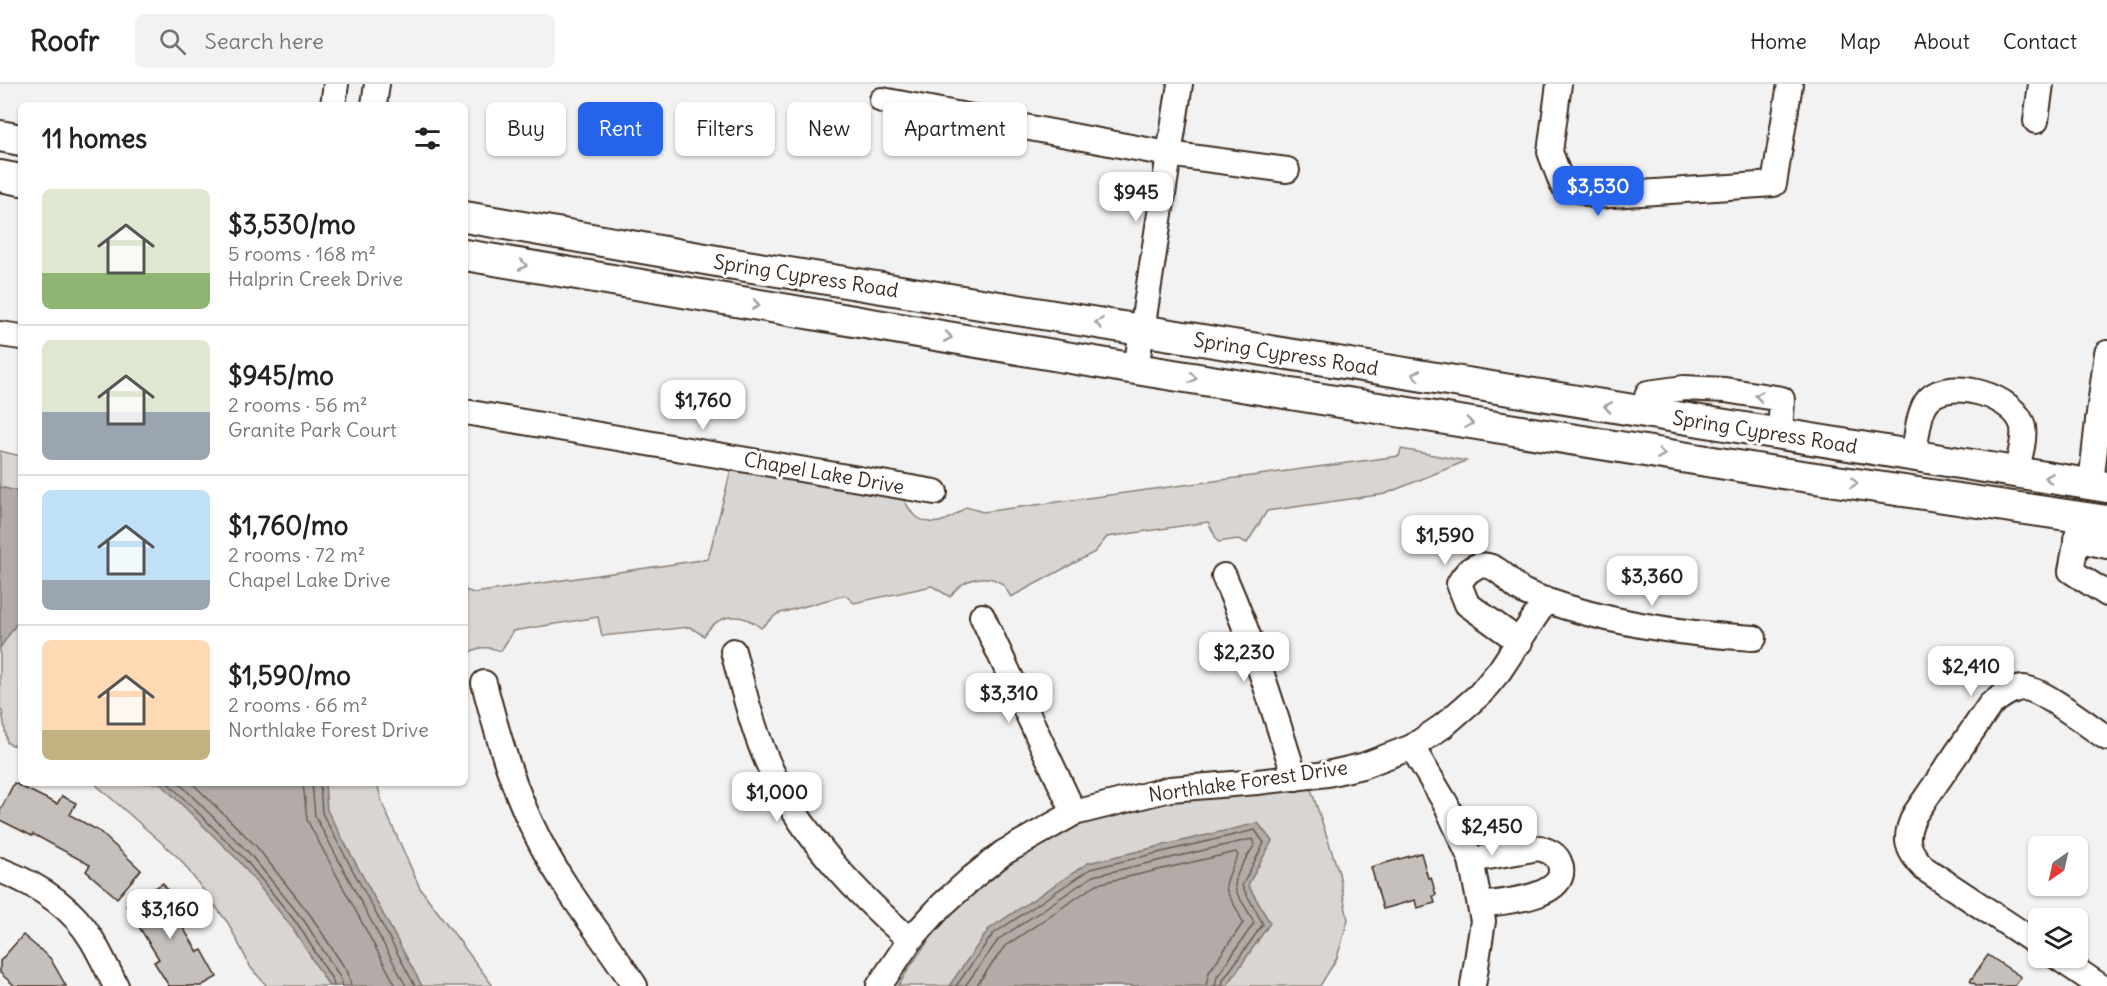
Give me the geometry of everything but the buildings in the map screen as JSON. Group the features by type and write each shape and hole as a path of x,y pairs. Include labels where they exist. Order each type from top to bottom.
{"main road":[{"path":"0,136 18,139"},
{"path":"0,176 18,179"},
{"name":"Spring Cypress Road","path":"468,218 728,263 2099,486"},
{"name":"Spring Cypress Road","path":"468,256 1136,369 1775,472 2088,526"},
{"path":"723,300 728,263"},
{"path":"1775,472 1780,435"},
{"path":"2088,526 2099,486"}],"street":[{"path":"333,102 336,84"},
{"path":"374,102 377,84"},
{"path":"1136,369 1180,84"},
{"path":"1559,84 1550,152 1562,184 1596,196 1774,184 1790,84"},
{"path":"2036,121 2041,84"},
{"path":"882,100 1168,154 1287,170"},
{"path":"0,334 18,337"},
{"path":"2099,486 2107,353"},
{"path":"1914,456 1918,427 1927,400 1938,393 1960,390 1994,397 2007,406 2020,420 2023,429 2022,447 2016,473"},
{"name":"Chapel Lake Drive","path":"468,413 935,492"},
{"path":"2107,546 2088,526 2071,571 2107,594"},
{"path":"1520,642 1467,604 1459,584 1465,573 1475,567 1488,566 1523,592 1636,625 1666,631 1754,638"},
{"path":"1224,576 1268,688 1295,778"},
{"name":"Northlake Forest Drive","path":"879,986 910,940 942,905 973,877 1003,853 1074,813 1170,789 1327,774 1362,766 1412,747 1443,726 1480,694 1520,642 1546,600"},
{"path":"982,616 1074,813"},
{"path":"733,651 753,724 772,772 787,800 832,864 855,889 910,940"},
{"path":"483,683 514,786 539,840 572,894 635,986"},
{"path":"2028,938 1925,869 1914,858 1908,844 1908,828 1915,814 1990,705 2004,694 2024,688 2044,695 2107,738"},
{"path":"1412,747 1446,804 1471,860 1483,921 1473,986"},
{"path":"1471,860 1539,848 1558,857 1562,869 1559,881 1553,888 1542,894 1480,905"},
{"path":"0,870 22,879 63,905 91,938 116,986"},
{"path":"2073,968 2100,986"}],"shaded area":[{"path":"1401,449 1466,461 1385,494 1267,511 1247,543 1238,539 1218,542 1208,522 1107,537 1095,552 1011,597 1002,584 988,578 966,582 950,597 932,586 854,603 845,595 777,614 761,628 738,617 723,619 710,628 704,636 690,627 602,636 598,617 513,631 501,651 483,648 468,653 468,591 474,593 708,559 732,466 900,496 914,515 928,522 935,522 948,519 966,507 983,512 1399,456"},
{"path":"0,451 18,455 18,747 7,743 0,710"},
{"path":"97,786 378,786 383,805 420,888 493,986 267,986 251,968 228,923 180,859"},
{"path":"1310,786 1339,873 1348,920 1337,958 1320,986 898,986 922,949 980,886 1014,861 1050,839 1130,808 1174,799 1225,792"}],"water":[{"path":"0,487 18,491 18,620 0,648"},
{"path":"163,786 325,786 327,810 422,986 329,986 294,930 239,861"},
{"path":"1258,823 1272,841 1248,885 1270,923 1227,986 949,986 989,929 1088,863"}]}
